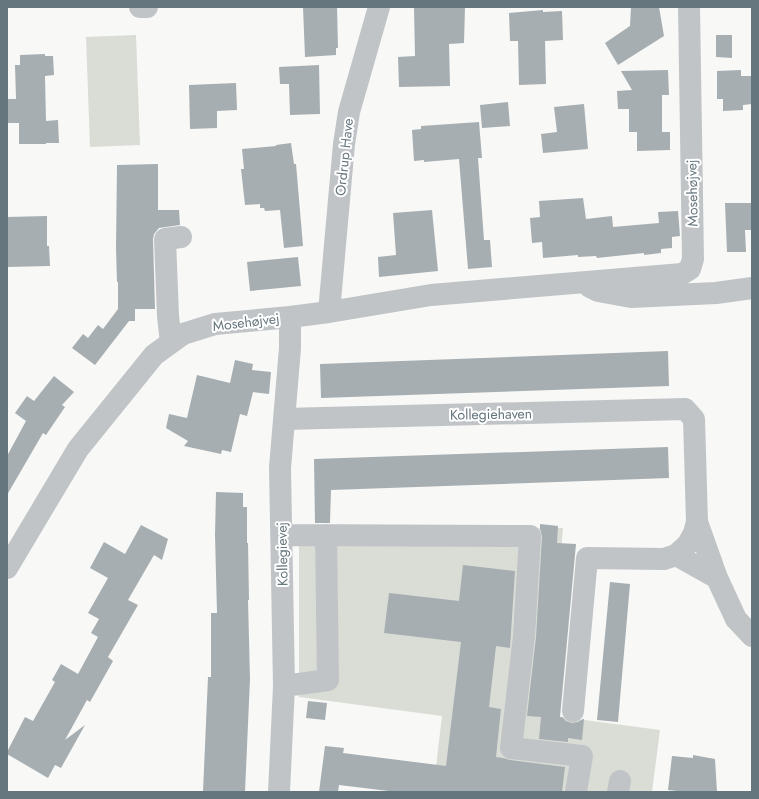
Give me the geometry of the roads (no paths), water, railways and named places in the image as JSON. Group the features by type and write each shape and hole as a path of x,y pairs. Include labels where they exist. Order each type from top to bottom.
{"street":[{"path":"140,7 147,7"},
{"name":"Ordrup Have","path":"329,312 344,144 349,112 379,7"},
{"name":"Mosehøjvej","path":"10,554 78,449 154,355 183,334 215,324 329,312 430,295 682,274 690,269 693,259 689,7"},
{"path":"171,343 168,316 165,238 181,237"},
{"name":"Mosehøjvej","path":"582,283 598,291 631,297 716,293 752,288"},
{"name":"Kollegievej","path":"279,792 284,686 280,468 290,348 290,317"},
{"name":"Kollegiehaven","path":"284,419 685,409 694,419 697,522"},
{"path":"573,711 588,558 664,559 676,555 688,544 694,533 697,522"},
{"path":"697,522 717,578 736,619 752,636"},
{"path":"282,535 530,536 524,636 511,748 582,756 576,792"},
{"path":"284,686 328,680 326,535"},
{"path":"676,555 717,578"}]}
